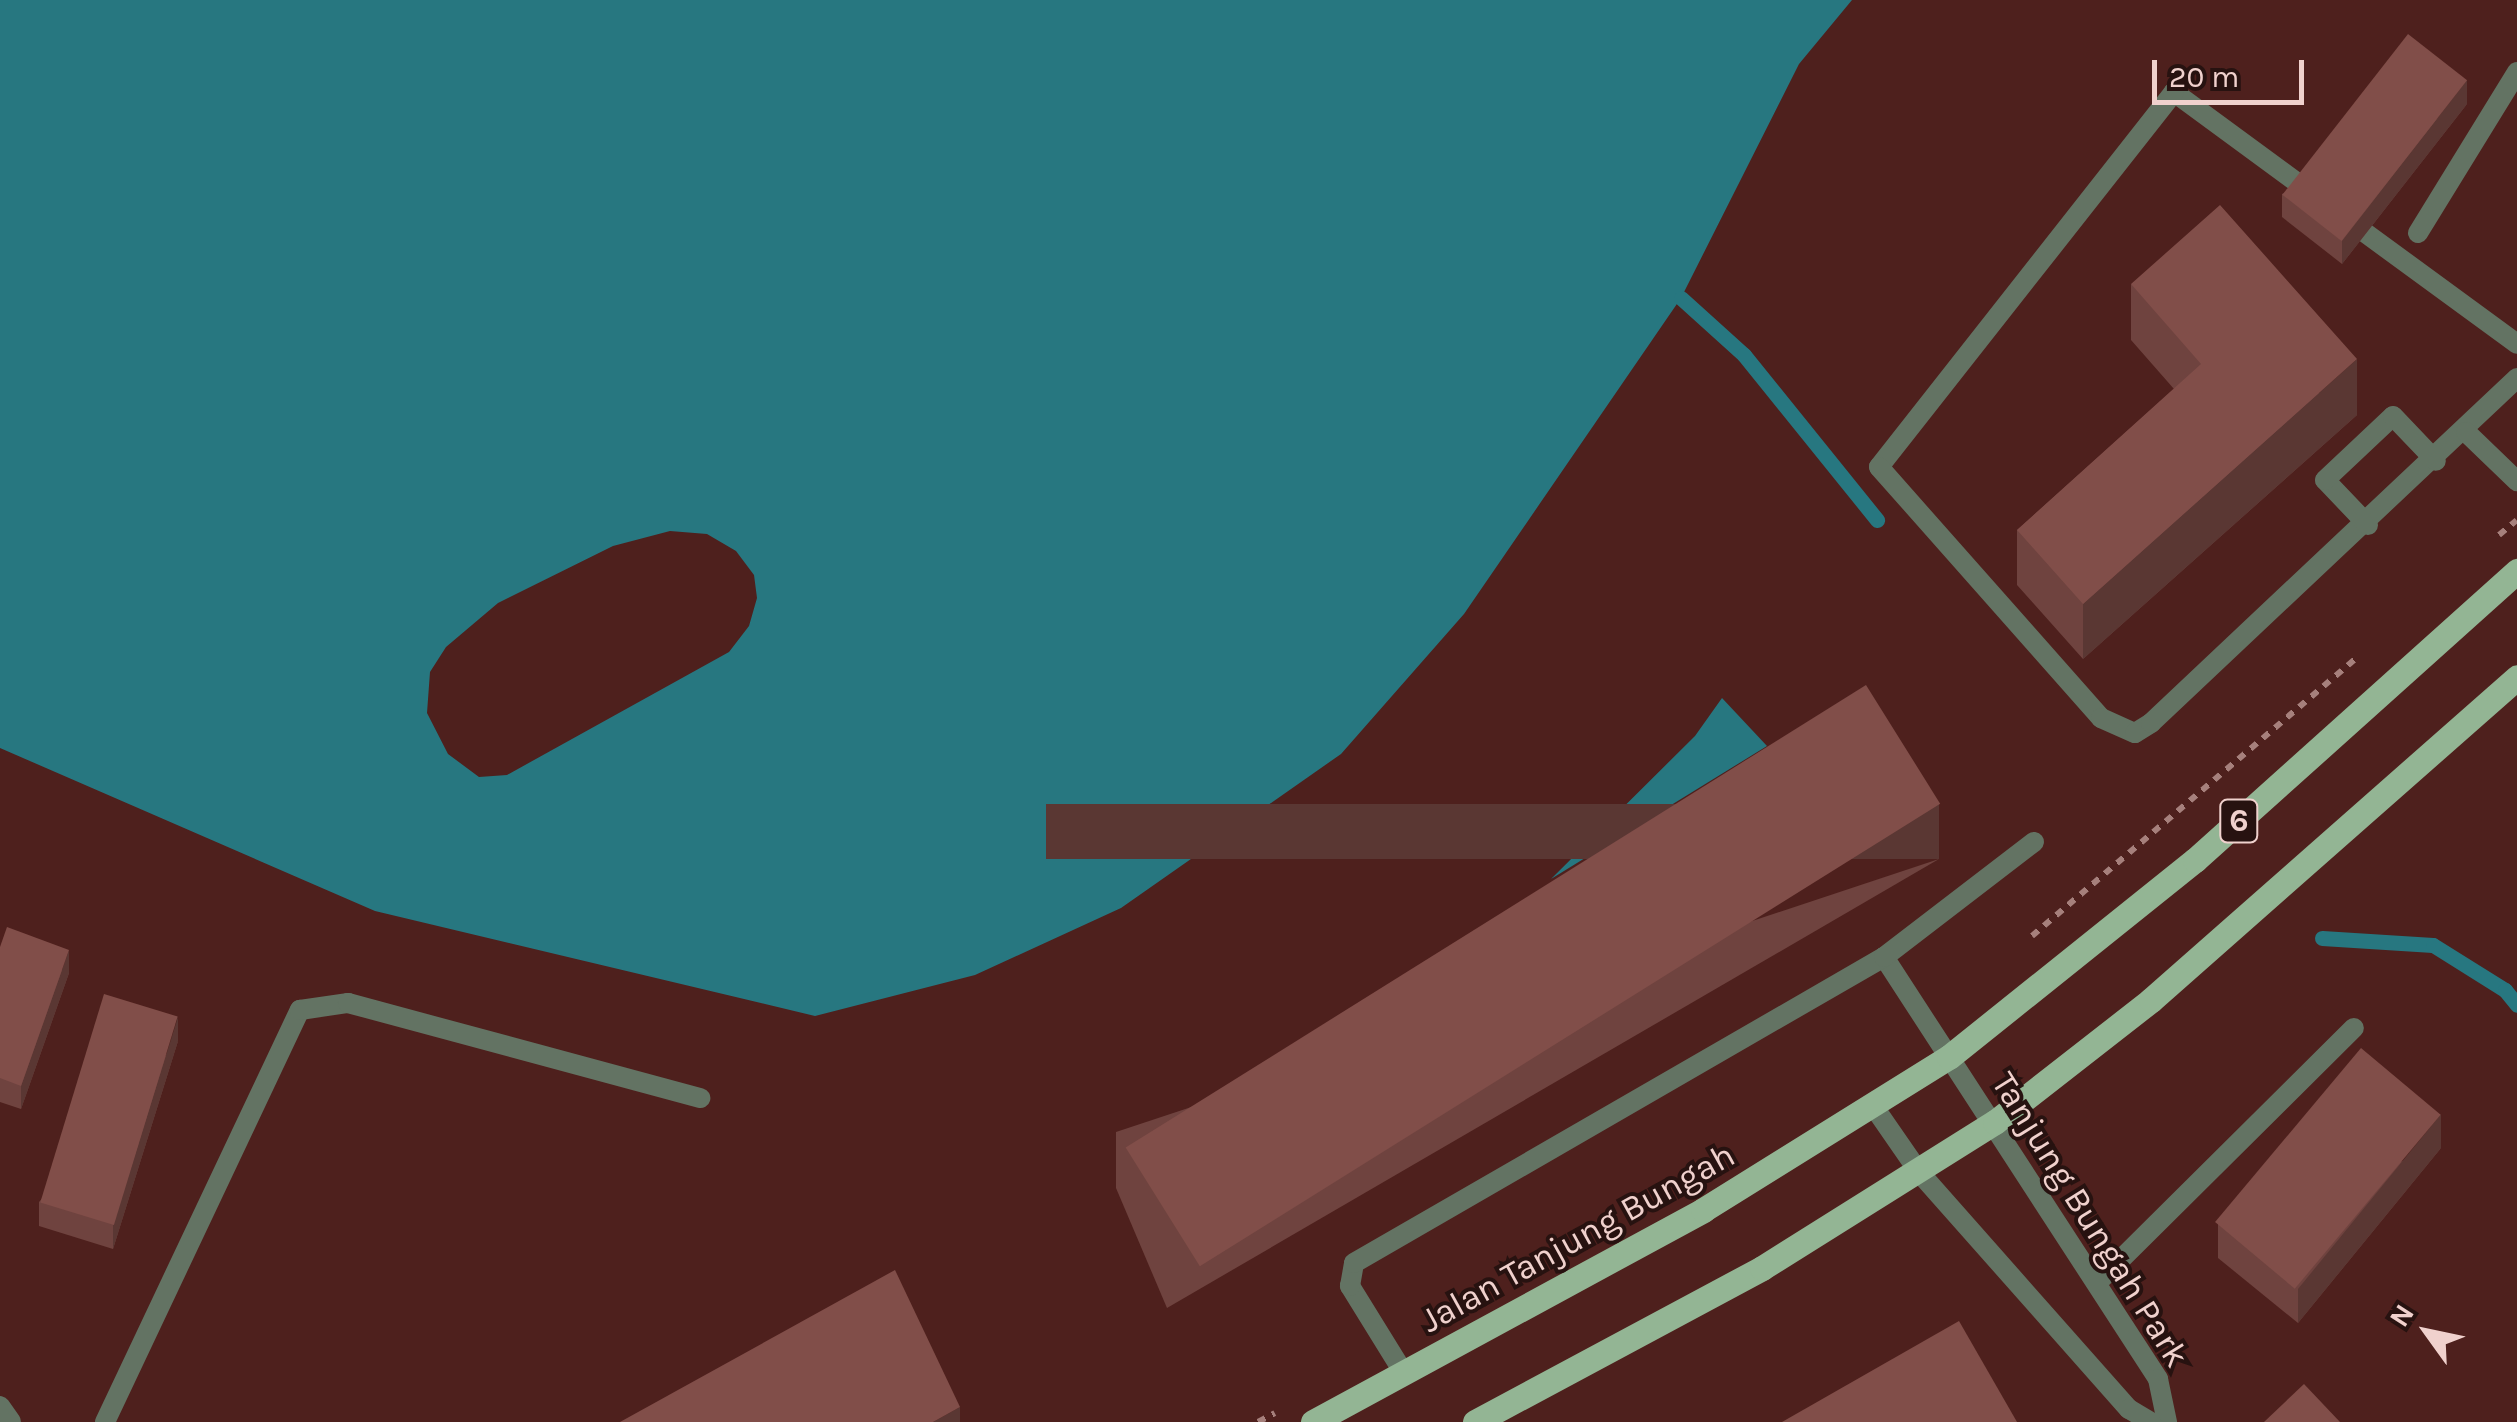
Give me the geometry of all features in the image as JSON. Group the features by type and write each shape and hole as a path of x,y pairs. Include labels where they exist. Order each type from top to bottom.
{"main road":[{"name":"6","path":"1874,1107 1948,1057 2195,860 2517,572"},
{"name":"6","path":"1475,1422 1762,1268 1995,1122 2151,1000 2517,677"},
{"name":"Jalan Tanjung Bungah","path":"1313,1422 1405,1376 1874,1107"}],"street":[{"path":"2418,233 2517,72"},
{"path":"2517,344 2174,92 1879,467 2101,718 2135,732 2436,461 2517,378"},
{"path":"2368,524 2325,480 2380,428 2393,416 2436,461"},
{"path":"2466,432 2517,481"},
{"path":"1405,1376 1350,1286 1354,1263 1884,957 2034,842"},
{"name":"Tanjung Bungah Park","path":"1884,957 1995,1122 2158,1379 2167,1422"},
{"path":"105,1422 300,1010 348,1003 700,1098"},
{"path":"2097,1283 2354,1028"},
{"name":"Tanjung Bungah Park","path":"1874,1107 1919,1172 2129,1409 2151,1422"},
{"path":"0,1406 11,1422"}],"water":[{"path":"0,0 1852,0 1799,64 1681,298 1464,614 1341,754 1121,908 975,975 815,1016 375,911 0,748","holes":["670,531 707,534 736,551 754,575 757,598 749,626 729,652 507,775 479,777 448,754 427,713 430,672 446,647 498,603 613,546"]},
{"path":"1722,698 1767,746 1551,879 1695,736"}],"building":[{"path":"2408,34 2467,80 2342,241 2282,195"},
{"path":"2220,205 2357,359 2083,604 2017,530 2201,364 2131,284"},
{"path":"1866,685 1940,804 1200,1266 1126,1148"},
{"path":"7,927 69,950 21,1086 0,1078 0,947"},
{"path":"104,994 178,1017 114,1225 40,1202"},
{"path":"2361,1048 2441,1115 2295,1289 2215,1222"},
{"path":"895,1270 960,1407 933,1422 620,1422"},
{"path":"1959,1321 2017,1422 1782,1422"},
{"path":"2304,1384 2340,1422 2264,1422"}],"waterway":[{"path":"1681,298 1744,355 1877,520"},
{"path":"2322,938 2433,945 2505,990 2517,1005"}]}
